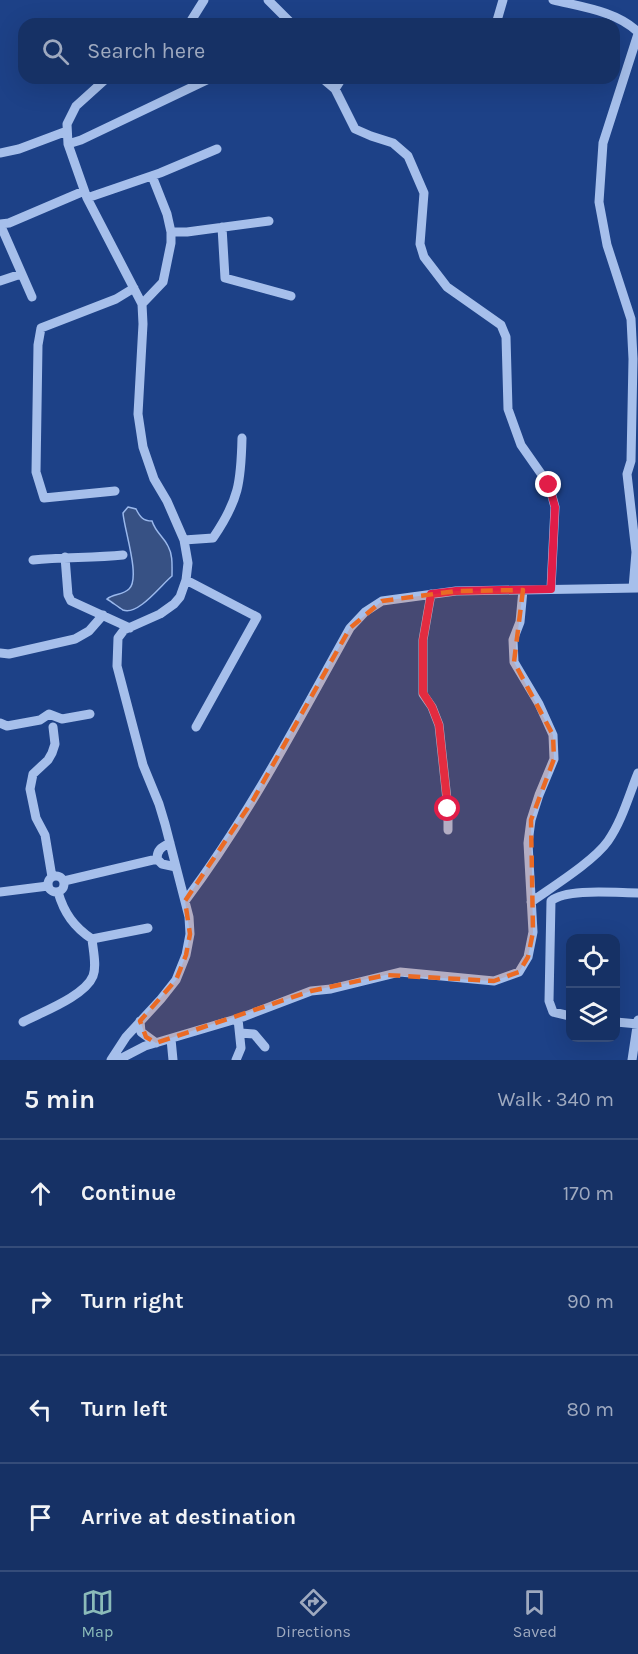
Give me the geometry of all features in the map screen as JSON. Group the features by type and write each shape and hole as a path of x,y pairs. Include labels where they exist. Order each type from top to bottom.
{"street":[{"path":"193,18 204,0"},
{"path":"268,0 286,18"},
{"path":"498,18 503,0"},
{"path":"553,0 617,18"},
{"path":"185,901 253,800 350,628 365,612 382,601 456,591 635,588 636,552 627,474 632,461 635,327 607,245 599,202 603,144 638,33 630,24 620,19"},
{"path":"100,84 76,106 67,124 68,144 85,195 142,304 139,428 154,479 167,501 184,540 188,563 186,580 180,597 174,604 160,614 124,630 118,638 117,666 143,765 159,804 170,843 185,901 190,934 186,955 176,980 126,1036 111,1060"},
{"path":"68,144 200,84"},
{"path":"329,84 335,89 355,129 393,143 408,156 424,193 420,244 424,257 447,287 501,326 506,337 508,409 521,445 549,485 555,507 551,589"},
{"path":"335,89 338,84"},
{"path":"0,153 19,149 68,131"},
{"path":"32,297 0,224 9,223 85,195 152,176 217,150"},
{"path":"142,304 163,282 171,243 167,214 152,176"},
{"path":"171,232 269,221"},
{"path":"222,227 225,278 291,297"},
{"path":"0,281 21,274"},
{"path":"115,491 44,498 36,472 38,345 41,328 116,299 134,288"},
{"path":"184,540 213,538 228,517 241,480 242,438"},
{"path":"33,560 65,557 84,559 123,555"},
{"path":"65,557 68,595 71,601 130,628"},
{"path":"186,580 257,617 196,727"},
{"path":"118,1060 145,1046 238,1019 311,991 331,989 400,972 494,981 519,972 528,957 533,932 528,843 531,820 554,759 553,735 539,704 514,662 513,640 520,622 523,590"},
{"path":"431,594 423,640 423,693 439,725 448,830"},
{"path":"0,653 9,654 75,639 89,631 103,615"},
{"path":"0,723 7,726 40,720 49,714 62,719 90,714"},
{"path":"40,720 42,726 53,727 62,719"},
{"path":"53,727 55,744 52,753 33,774 30,789 36,818 45,835 50,881 53,892 58,892"},
{"path":"531,902 607,843 618,824 638,773"},
{"path":"170,843 160,848 157,852 157,859 162,864 176,867"},
{"path":"0,892 50,881 57,876 64,880 157,859"},
{"path":"58,892 64,886 64,880"},
{"path":"58,892 69,919 92,939 148,928"},
{"path":"566,1015 554,1012 549,1001 551,902 557,897 572,894 638,893"},
{"path":"23,1022 77,994 88,983 93,975 92,939"},
{"path":"236,1060 241,1048 238,1019"},
{"path":"140,1021 141,1032 156,1043"},
{"path":"620,1022 638,1023 632,1060"},
{"path":"240,1033 254,1034 265,1047"},
{"path":"171,1040 173,1060"}],"highlighted area":[{"path":"523,590 514,662 553,735 554,759 531,820 533,932 528,957 519,972 494,981 386,975 311,991 156,1043 146,1037 140,1021 176,980 186,955 190,934 185,901 253,800 350,628 382,601 456,591"}],"water":[{"path":"128,507 136,509 144,519 152,521 155,529 170,549 172,564 172,576 149,599 129,611 123,610 107,599 127,591 132,583 133,564 123,513"}],"route":[{"path":"448,809 439,725 423,693 423,640 431,594 456,591 551,589 555,507 549,485"}]}
